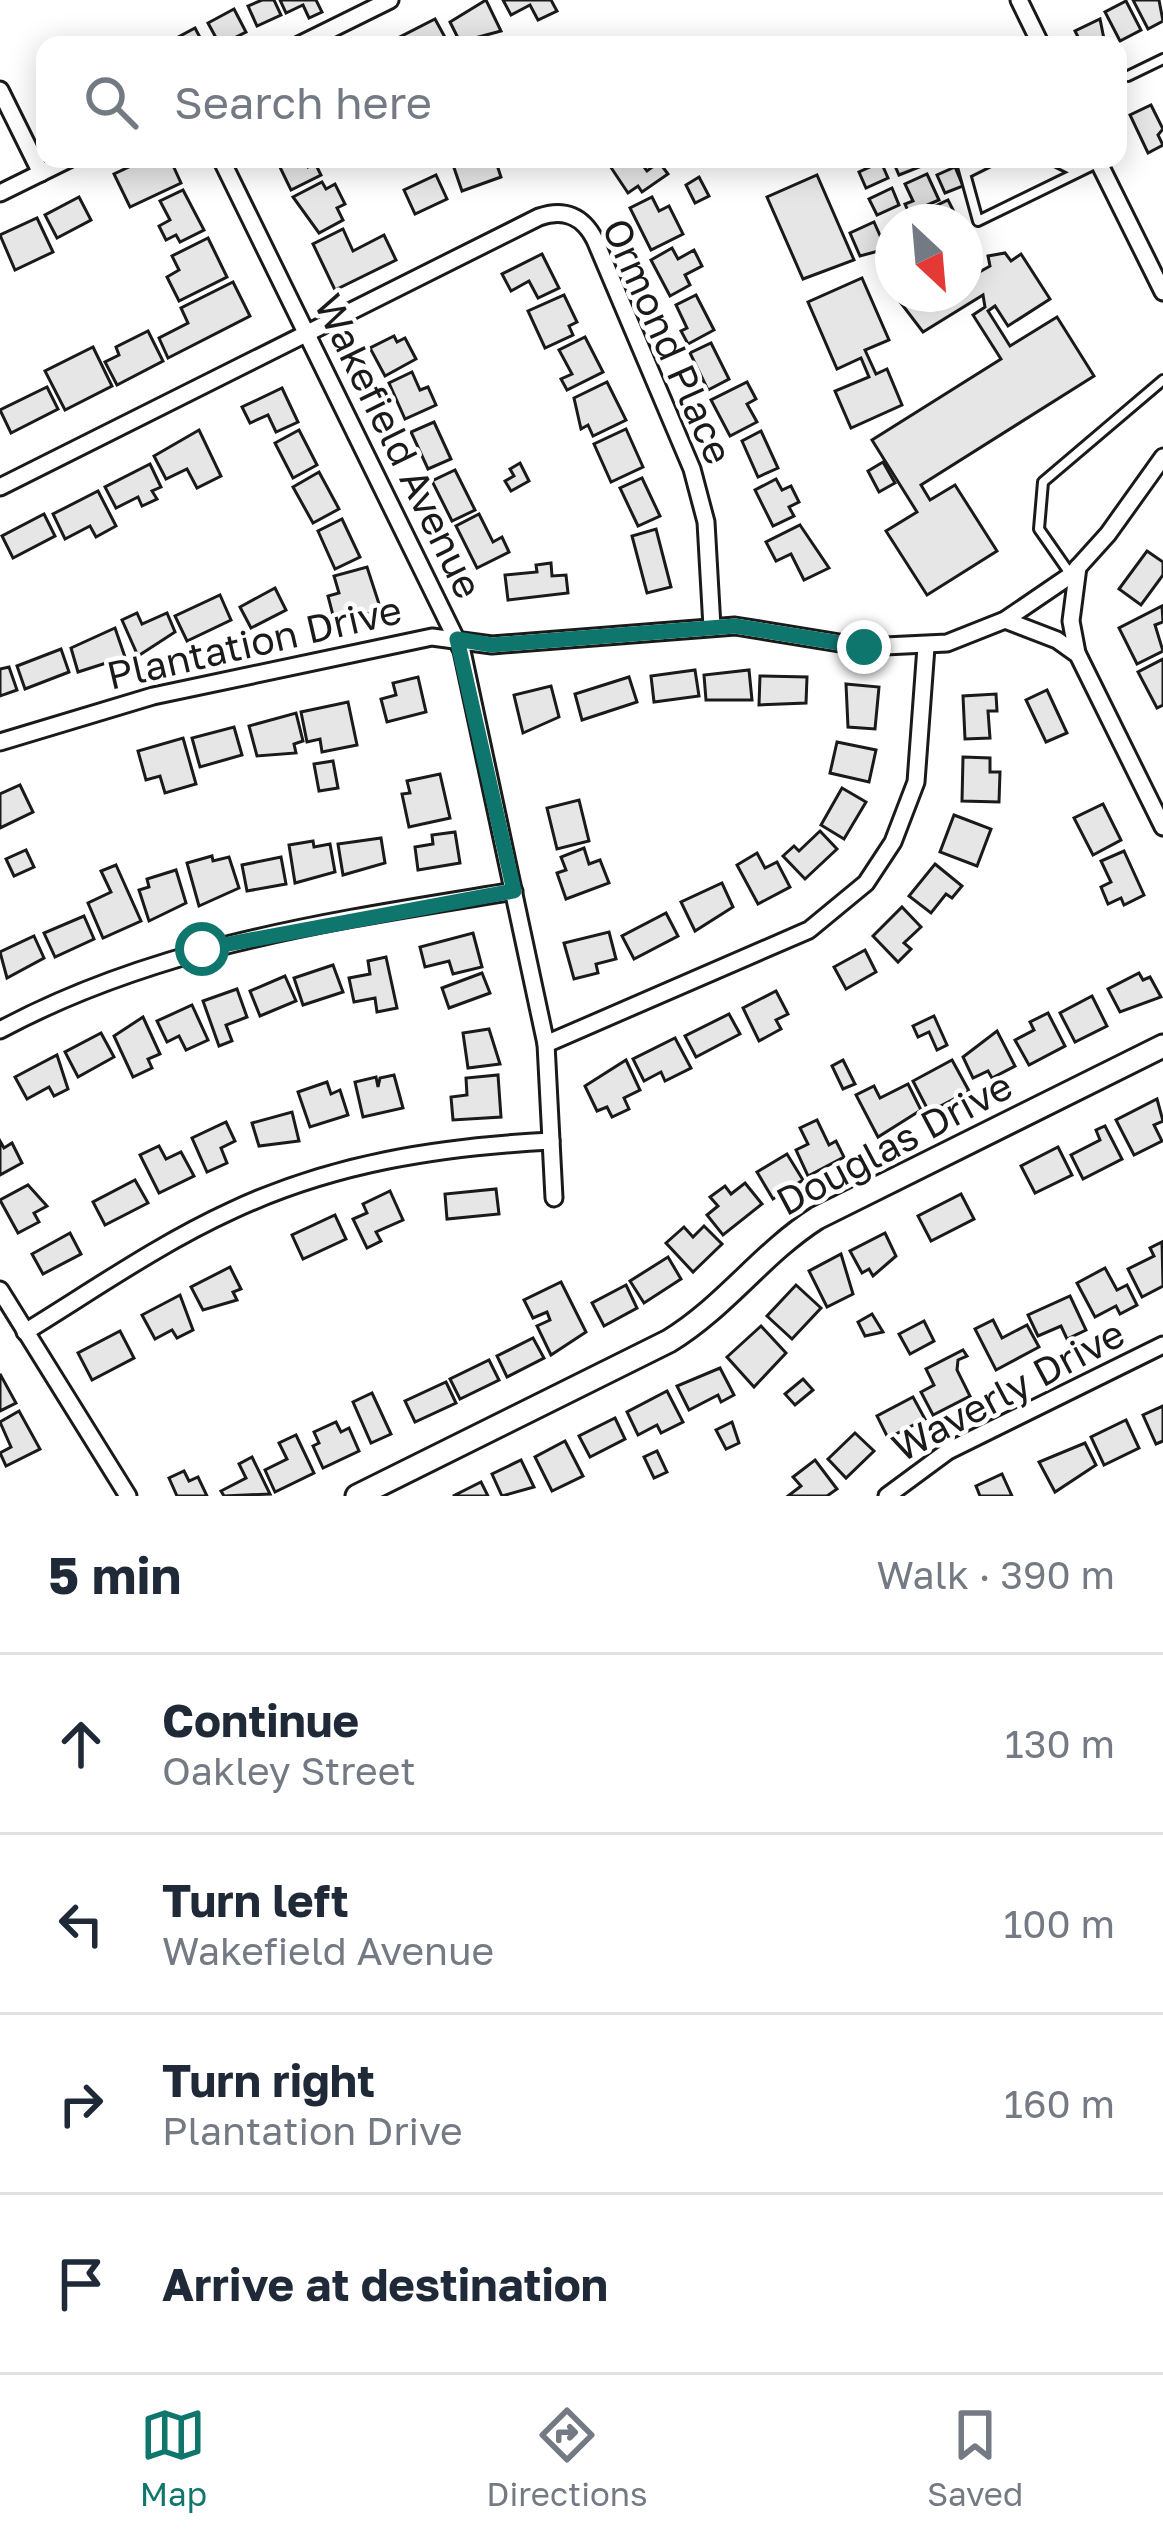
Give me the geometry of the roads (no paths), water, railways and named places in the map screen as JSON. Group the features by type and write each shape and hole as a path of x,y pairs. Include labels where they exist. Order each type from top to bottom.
{"street":[{"path":"317,36 390,0"},
{"path":"1019,0 1037,36"},
{"path":"0,90 36,163"},
{"path":"39,168 41,173"},
{"path":"0,193 51,168"},
{"name":"Wakefield Avenue","path":"225,168 457,639 546,1044 554,1198"},
{"path":"1101,168 1163,292"},
{"name":"Ormond Place","path":"0,487 539,218 559,213 581,220 692,469 706,522 712,627"},
{"path":"1163,457 1075,571 1071,621 1078,656 1163,827"},
{"name":"Plantation Drive","path":"0,742 153,696 417,639 492,645 712,627 788,631 864,647 926,647 1005,620 1075,571"},
{"path":"1005,620 1057,640 1078,656"},
{"path":"546,1044 809,931 866,883 902,823 916,782 926,647"},
{"path":"0,1030 114,980 202,949 514,891"},
{"name":"Douglas Drive","path":"357,1496 669,1341 710,1314 772,1251 828,1212 1163,1046"},
{"path":"25,1331 199,1227 272,1194 397,1156 551,1141"},
{"path":"0,1290 128,1496"},
{"name":"Waverly Drive","path":"886,1496 949,1451 1163,1345"}],"lane":[{"path":"1128,76 1163,59"},
{"path":"966,168 969,200 978,221 1085,168"},
{"path":"968,172 976,168"},
{"path":"1070,168 1078,172"},
{"path":"1075,571 1039,529 1043,482 1163,380"}]}
